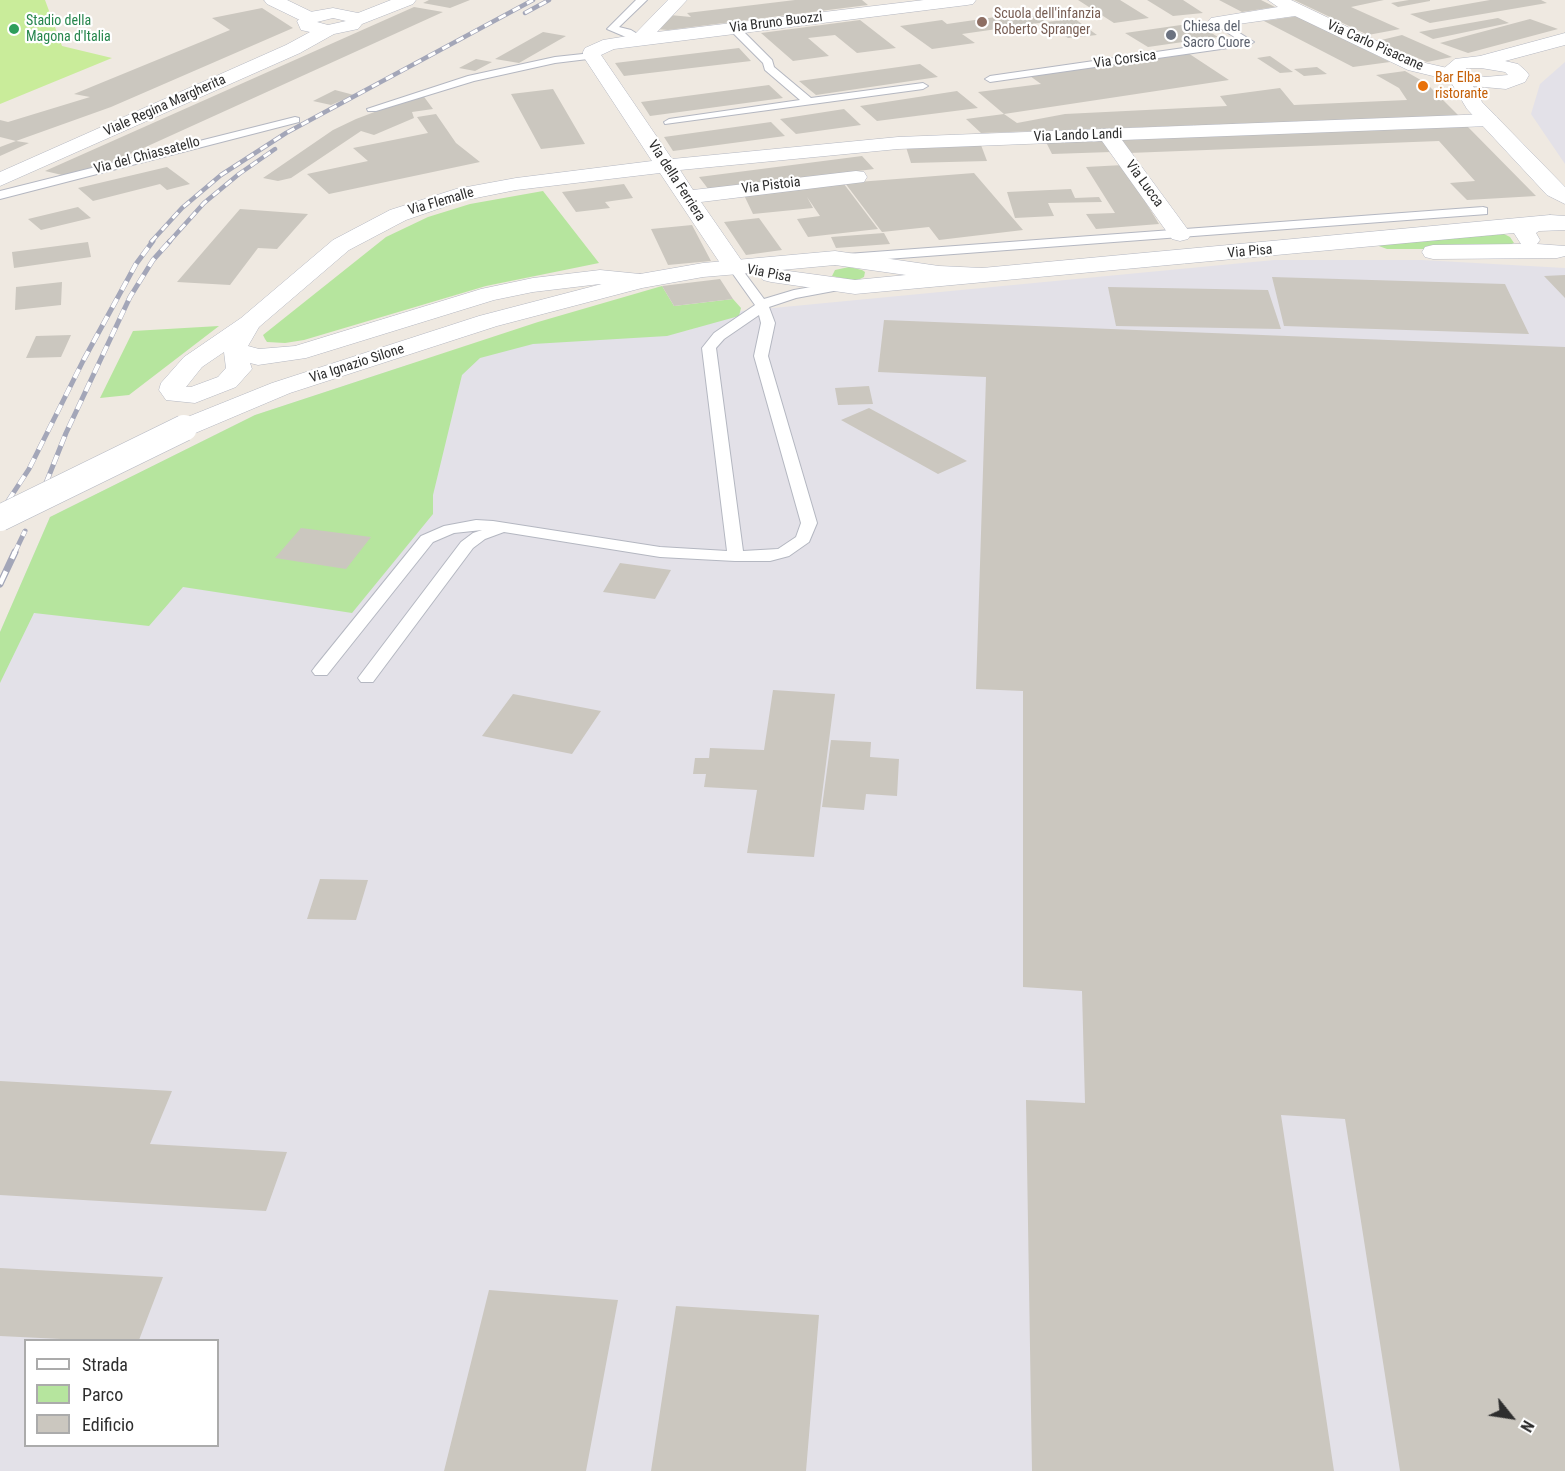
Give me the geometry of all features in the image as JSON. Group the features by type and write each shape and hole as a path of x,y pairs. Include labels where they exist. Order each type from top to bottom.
{"street":[{"path":"273,0 308,22"},
{"name":"Viale Regina Margherita","path":"349,17 374,0"},
{"name":"Viale Regina Margherita","path":"0,163 295,35 308,22 324,14 349,17 406,0"},
{"path":"640,40 678,0"},
{"name":"Via Bruno Buozzi","path":"592,56 595,49 640,40 899,4 966,0"},
{"name":"Via Carlo Pisacane","path":"1276,0 1415,66 1474,82 1496,84"},
{"name":"Via Corsica","path":"1217,22 1297,10"},
{"name":"Viale Regina Margherita","path":"0,180 293,49 328,30 345,28 356,23 349,17"},
{"name":"Viale Regina Margherita","path":"308,22 328,30"},
{"path":"1561,251 1530,241 1524,232 1536,224 1560,194 1474,105 1453,69 1456,66 1481,62 1562,40"},
{"path":"1516,71 1529,56 1562,40"},
{"name":"Via della Ferriera","path":"592,56 734,267"},
{"path":"1481,62 1502,65 1516,71 1519,75 1513,81 1496,84 1490,93 1489,120"},
{"name":"Via Lando Landi","path":"667,166 898,143 1489,120"},
{"name":"Via Lucca","path":"1108,135 1180,234"},
{"name":"Via Flemalle","path":"250,323 235,347 239,369 227,382 195,395 176,395 172,390 174,383 193,362 250,323 341,245 369,228 428,203 516,184 667,166"},
{"name":"Via Pistoia","path":"686,197 856,177"},
{"name":"Via Pisa","path":"734,267 839,286 876,275 980,275 1565,223"},
{"name":"Via Pisa","path":"1304,247 1443,252 1561,251"},
{"name":"Via Pisa","path":"734,267 835,258 876,275"},
{"name":"Via Ignazio Silone","path":"0,519 184,428 281,388 488,321 640,281 734,267"},
{"path":"237,351 258,357 297,353 489,294 533,285 600,277 640,281"}],"lane":[{"path":"640,40 627,32 612,29 642,0"},
{"name":"Via Corsica","path":"990,79 1249,42 1217,22"},
{"path":"734,28 768,62 769,68 809,102"},
{"path":"372,110 436,87 472,78 555,60 592,56"},
{"path":"669,122 923,86"},
{"name":"Via del Chiassatello","path":"0,195 295,120"},
{"path":"835,258 1483,211"},
{"path":"1363,219 1423,234"},
{"name":"Via della Ferriera","path":"734,267 762,306"},
{"path":"735,556 709,348 719,336 762,306 794,294 839,286"},
{"path":"321,670 427,539 464,526 506,528 660,552 735,556 770,556 783,553 803,539 809,523 761,356 768,323 762,306"},
{"path":"367,678 466,545 479,536 506,528"}],"shaded area":[{"path":"1565,62 1565,164 1531,114 1540,84"},
{"path":"1274,260 1422,260 1565,268 1565,1471 0,1471 0,632 50,517 255,415 401,367 532,330 686,331 742,311"}],"green space":[{"path":"0,0 45,0 62,46 112,58 0,104"},
{"path":"543,191 599,263 486,286 304,340 285,343 267,342 265,339 263,335 386,237 428,217 470,204"},
{"path":"1504,234 1514,243 1500,249 1387,249 1376,245"},
{"path":"849,267 865,272 864,277 856,281 832,276 835,270"},
{"path":"662,286 674,306 733,299 741,308 739,316 667,336 533,344 480,358 462,375 433,495 433,514 352,613 183,587 149,626 34,613 0,683 0,632 50,517 255,415 538,322"},
{"path":"219,326 129,395 100,398 133,331"}],"building":[{"path":"429,0 470,0 450,8 423,3"},
{"path":"795,0 862,0 868,5 668,30 656,29 670,15 691,17 687,13"},
{"path":"1078,0 1120,0 1149,18 1114,23"},
{"path":"1147,0 1183,0 1203,13 1173,16"},
{"path":"1219,0 1261,0 1275,7 1242,12"},
{"path":"1294,0 1384,0 1351,7 1400,29 1368,35"},
{"path":"1409,0 1430,1 1398,7 1391,3"},
{"path":"1490,0 1541,0 1547,3 1430,23 1410,14"},
{"path":"414,7 443,12 106,165 62,175 45,171"},
{"path":"262,8 293,28 111,107 16,141 0,137 0,120 8,122 90,97 74,94 230,30 212,18"},
{"path":"1030,12 1046,22 962,34 975,43 932,49 900,26 942,20 947,24"},
{"path":"1299,16 1390,62 1353,67 1264,21"},
{"path":"1498,18 1509,23 1433,39 1419,32"},
{"path":"1075,19 1097,35 1068,38 1046,22"},
{"path":"1530,19 1558,29 1468,53 1440,43"},
{"path":"860,20 896,48 857,53 835,35 808,38 829,56 793,61 761,33"},
{"name":"Chiesa del Sacro Cuore","path":"1195,23 1218,37 1148,47 1125,33"},
{"path":"543,32 566,36 519,63 495,59"},
{"path":"1402,35 1452,57 1427,62 1377,41"},
{"path":"739,48 751,61 624,76 615,63"},
{"path":"1188,53 1229,80 1004,114 978,92 1041,84 1030,76"},
{"path":"1270,56 1293,72 1280,73 1257,58"},
{"path":"476,59 492,62 475,71 459,68"},
{"path":"920,64 938,77 816,95 799,81"},
{"path":"1317,67 1327,74 1304,76 1294,69"},
{"path":"1405,71 1426,83 1459,116 981,133 966,119 1004,114 1017,123 1065,114 1227,106 1220,96 1280,88 1294,105 1407,100 1399,88 1376,75"},
{"path":"769,85 783,98 650,116 641,102"},
{"path":"553,89 585,144 541,149 511,94"},
{"path":"335,90 354,95 331,105 313,101"},
{"path":"957,91 978,108 877,121 860,106"},
{"path":"422,94 433,109 412,112 414,118 374,135 361,131 291,178 278,181 263,178 333,130"},
{"path":"844,109 861,125 796,134 780,119"},
{"path":"436,114 456,143 480,162 329,194 307,174 368,161 353,148 428,133 417,117"},
{"path":"771,122 785,136 673,151 664,137"},
{"path":"1467,126 1536,196 1467,200 1450,183 1475,181 1439,141 1129,153 1121,138"},
{"path":"1105,140 1111,152 1052,154 1046,142"},
{"path":"16,141 29,143 0,156 0,147"},
{"path":"981,145 987,161 911,163 906,147"},
{"path":"862,156 874,169 709,190 699,177"},
{"path":"1123,165 1159,224 1096,229 1086,214 1115,213 1086,167"},
{"path":"167,167 190,184 167,190 160,184 93,201 78,188"},
{"path":"974,173 1023,230 939,240 929,227 882,232 845,183"},
{"path":"624,184 633,198 605,202 610,208 576,212 562,192"},
{"path":"844,184 878,229 808,237 797,219 820,216 807,197 813,208 753,214 743,193"},
{"path":"1071,189 1075,198 1099,197 1102,202 1048,203 1054,216 1015,218 1007,192"},
{"path":"78,207 91,218 41,230 28,219"},
{"path":"240,209 308,214 277,249 258,248 230,285 177,282"},
{"path":"759,218 782,250 746,255 724,222"},
{"path":"692,225 711,261 668,265 651,229"},
{"path":"884,233 890,244 836,248 831,237"},
{"path":"88,242 91,257 14,268 12,252"},
{"path":"1565,275 1565,298 1544,276"},
{"path":"1272,277 1505,284 1529,334 1284,326"},
{"path":"720,279 733,299 674,306 662,286"},
{"path":"62,282 61,305 15,310 16,287"},
{"path":"1108,287 1268,290 1281,329 1116,326"},
{"path":"884,320 1565,347 1565,1471 1400,1471 1345,1119 1281,1115 1334,1471 1032,1471 1026,1100 1085,1103 1082,991 1023,987 1023,691 976,689 986,377 878,372"},
{"path":"71,335 61,357 26,358 36,336"},
{"path":"869,386 873,404 838,405 835,388"},
{"path":"869,408 967,461 938,474 841,420"},
{"path":"301,528 371,537 346,569 275,558"},
{"path":"620,563 671,570 655,599 603,592"},
{"path":"773,690 835,694 814,857 747,853 757,790 704,787 706,774 693,774 695,758 709,758 710,748 764,750"},
{"path":"513,694 601,711 572,754 482,736"},
{"path":"831,740 871,742 870,757 899,759 897,796 866,794 864,810 822,807"},
{"path":"320,879 368,880 356,920 307,919"},
{"path":"0,1081 172,1091 150,1144 287,1152 266,1211 0,1195"},
{"path":"0,1268 163,1277 139,1339 0,1336"},
{"path":"489,1290 618,1300 586,1471 444,1471"},
{"path":"676,1306 819,1315 806,1471 651,1471"}],"railway":[{"path":"151,242 182,208 221,175 286,133 533,0"},
{"path":"525,13 549,0"},
{"path":"169,242 204,203 239,174 275,149"},
{"path":"8,501 29,469 83,361 136,264 153,241"},
{"path":"46,483 66,433 130,297 153,260 170,241"},
{"path":"14,554 25,531"},
{"path":"0,584 15,552"}],"place":[{"name":"Scuola dell'infanzia Roberto Spranger","path":"982,22"},
{"name":"Stadio della Magona d'Italia","path":"14,29"},
{"name":"Chiesa del Sacro Cuore","path":"1171,35"},
{"name":"Bar Elba ristorante","path":"1423,86"}]}
